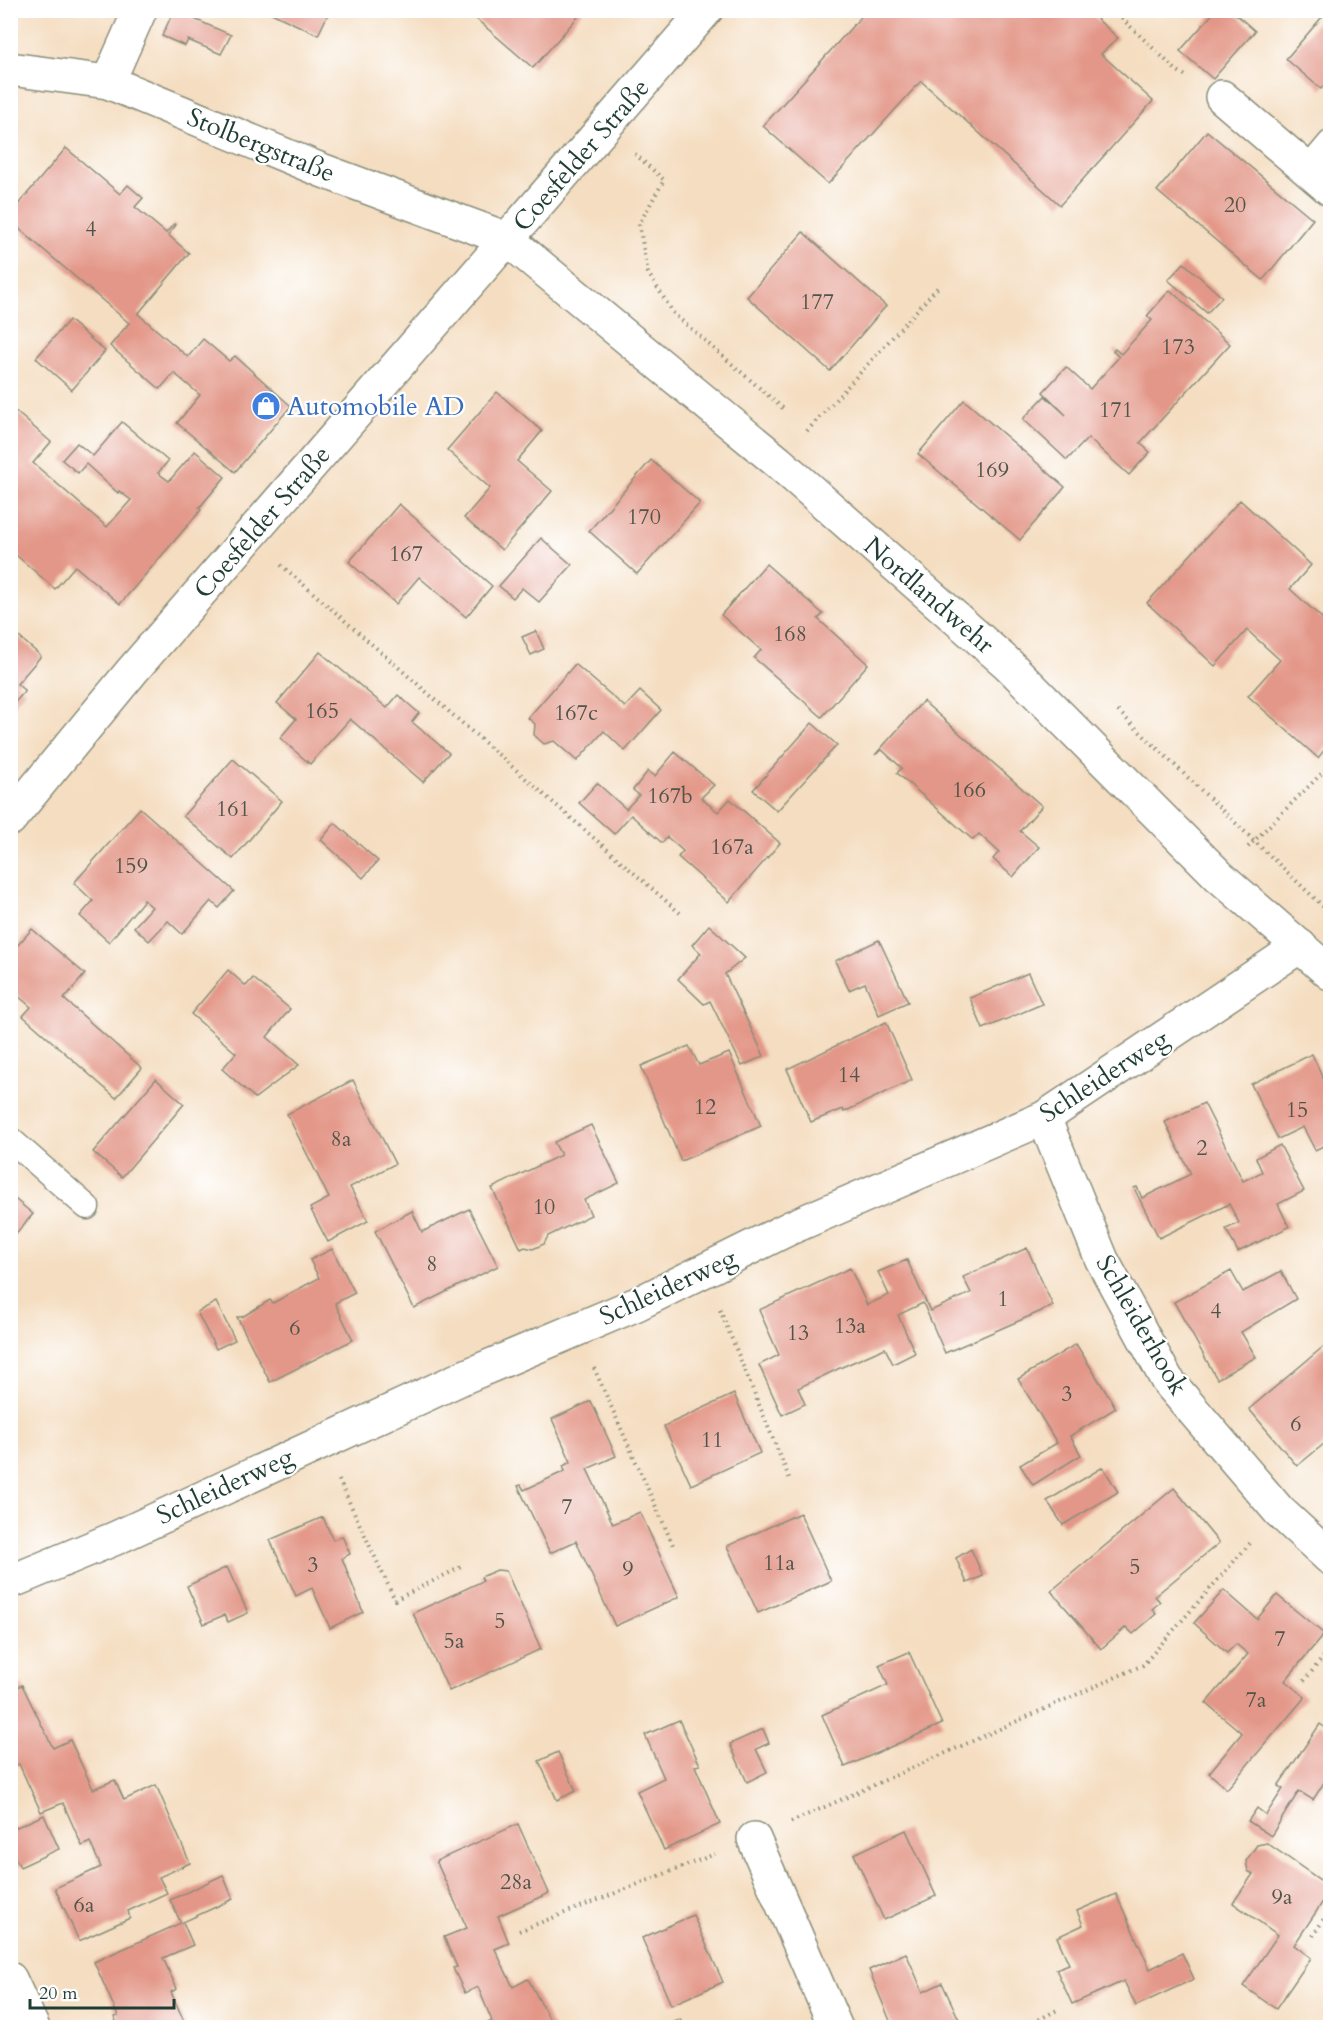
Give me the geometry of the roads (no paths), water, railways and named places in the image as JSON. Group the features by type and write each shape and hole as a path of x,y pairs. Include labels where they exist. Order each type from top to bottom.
{"street":[{"path":"108,82 140,10"},
{"name":"Coesfelder Straße","path":"10,819 132,671 706,10"},
{"name":"Stolbergstraße","path":"10,69 108,82 321,170 507,239"},
{"path":"1222,97 1319,179"},
{"name":"Nordlandwehr","path":"507,239 778,462 1008,664 1219,876 1330,974"},
{"name":"Schleiderweg","path":"10,1582 116,1538 321,1442 637,1304 790,1228 1044,1118 1300,946"},
{"name":"Schleiderhook","path":"1044,1118 1102,1260 1167,1380 1278,1511 1330,1558"},
{"path":"753,1839 836,2028"},
{"path":"10,1979 33,2028"}],"lane":[{"path":"1319,179 1330,143"},
{"path":"10,1139 87,1207"}],"place":[{"name":"Automobile AD","path":"266,406"}]}
